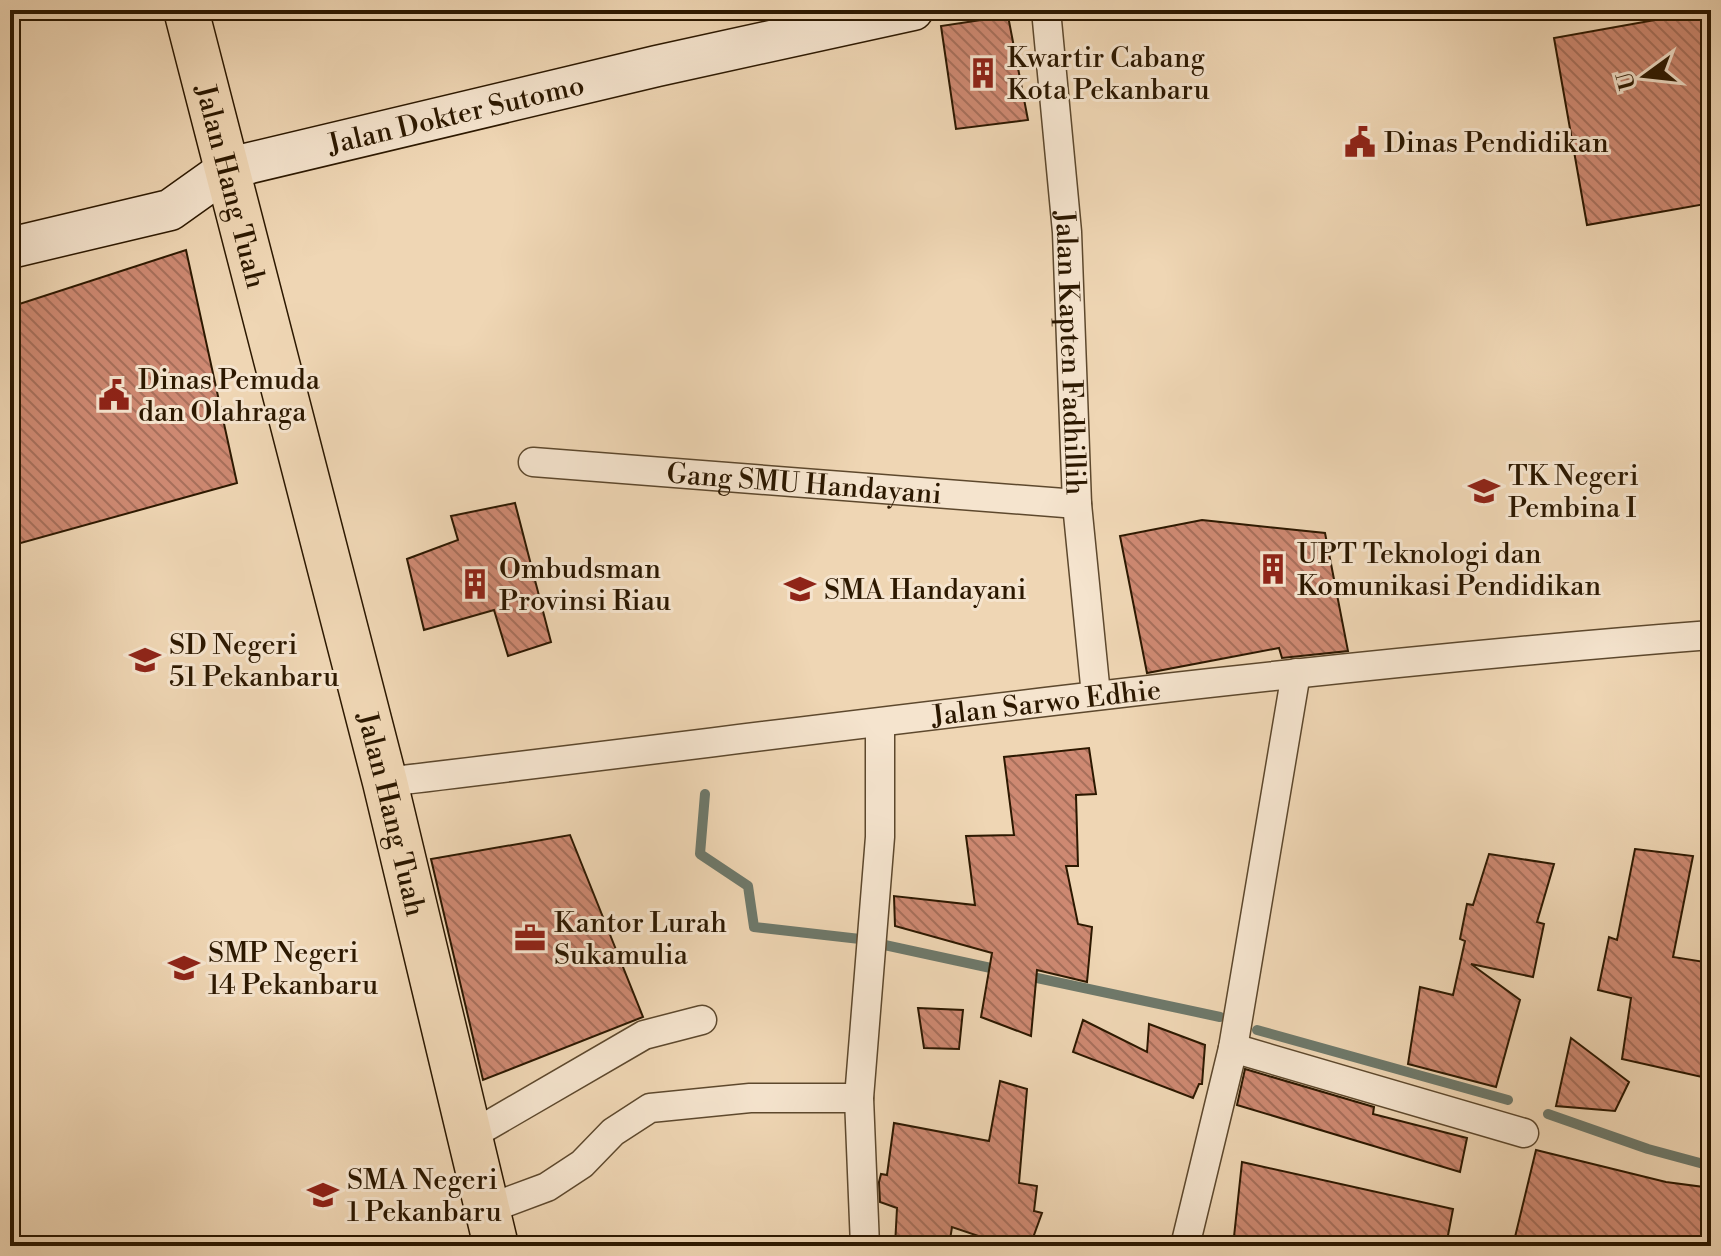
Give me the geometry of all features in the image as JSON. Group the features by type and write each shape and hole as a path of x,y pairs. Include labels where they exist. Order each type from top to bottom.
{"main road":[{"name":"Jalan Hang Tuah","path":"186,10 385,782 492,1228"},
{"name":"Jalan Dokter Sutomo","path":"10,248 170,210 229,168 657,66 913,10"}],"street":[{"name":"Jalan Kapten Fadhillih","path":"1046,10 1067,232 1077,504 1096,695"},
{"name":"Gang SMU Handayani","path":"533,462 1077,504"},
{"name":"Jalan Sarwo Edhie","path":"385,782 880,724 1096,695 1296,673 1711,635"},
{"path":"1185,1246 1233,1048 1296,673"},
{"path":"865,1246 859,1098 880,837 880,724"},
{"path":"470,1136 644,1035 702,1020"},
{"path":"1233,1048 1524,1133"},
{"path":"492,1228 582,1164 613,1132 650,1108 750,1098 859,1098"}],"building":[{"path":"1711,10 1711,203 1587,225 1554,38"},
{"name":"Kwartir Cabang Kota Pekanbaru","path":"1008,16 1028,120 956,129 941,26"},
{"name":"Dinas Pemuda dan Olahraga","path":"186,250 237,483 10,546 10,307"},
{"name":"Ombudsman Provinsi Riau","path":"515,503 551,642 508,656 494,610 424,630 407,559 458,540 451,516"},
{"path":"1202,520 1325,533 1348,651 1282,658 1279,648 1147,673 1120,536"},
{"path":"1089,748 1096,794 1076,795 1078,866 1066,866 1078,924 1092,927 1087,982 1037,970 1031,1036 981,1017 992,953 895,926 894,896 975,905 966,836 1014,835 1004,757"},
{"name":"Kantor Lurah Sukamulia","path":"570,835 643,1017 483,1080 431,859"},
{"path":"1635,849 1693,856 1673,957 1711,963 1711,1079 1622,1059 1631,998 1598,990 1609,937 1617,940"},
{"path":"1489,854 1554,864 1537,922 1544,924 1533,977 1471,964 1520,1000 1496,1087 1408,1064 1420,987 1453,995 1465,941 1460,939 1467,904 1473,905"},
{"path":"918,1008 963,1010 959,1049 924,1048"},
{"path":"1083,1020 1147,1052 1149,1024 1205,1045 1202,1084 1199,1084 1193,1098 1073,1052"},
{"path":"1571,1038 1629,1082 1615,1111 1556,1106"},
{"path":"1245,1069 1374,1107 1373,1114 1467,1138 1460,1172 1237,1105"},
{"path":"1000,1081 1027,1089 1019,1183 1037,1186 1034,1211 1042,1213 1030,1246 1008,1246 952,1227 949,1246 895,1246 897,1208 880,1202 879,1182 881,1174 887,1175 894,1123 989,1141"},
{"path":"1536,1150 1666,1182 1711,1188 1711,1246 1547,1246 1515,1237"},
{"path":"1242,1162 1453,1209 1446,1246 1233,1246"}],"waterway":[{"path":"705,794 700,854 748,886 754,927 860,939"},
{"path":"880,944 1000,970"},
{"path":"1023,975 1220,1017"},
{"path":"1257,1030 1508,1100"},
{"path":"1548,1114 1648,1149 1711,1166"}],"place":[{"name":"Kwartir Cabang Kota Pekanbaru","path":"983,73"},
{"name":"Dinas Pendidikan","path":"1360,142"},
{"name":"Dinas Pemuda dan Olahraga","path":"114,395"},
{"name":"TK Negeri Pembina I","path":"1484,491"},
{"name":"UPT Teknologi dan Komunikasi Pendidikan","path":"1273,569"},
{"name":"Ombudsman Provinsi Riau","path":"475,584"},
{"name":"SMA Handayani","path":"800,589"},
{"name":"SD Negeri 51 Pekanbaru","path":"145,660"},
{"name":"Kantor Lurah Sukamulia","path":"530,938"},
{"name":"SMP Negeri 14 Pekanbaru","path":"184,968"},
{"name":"SMA Negeri 1 Pekanbaru","path":"323,1195"}]}
